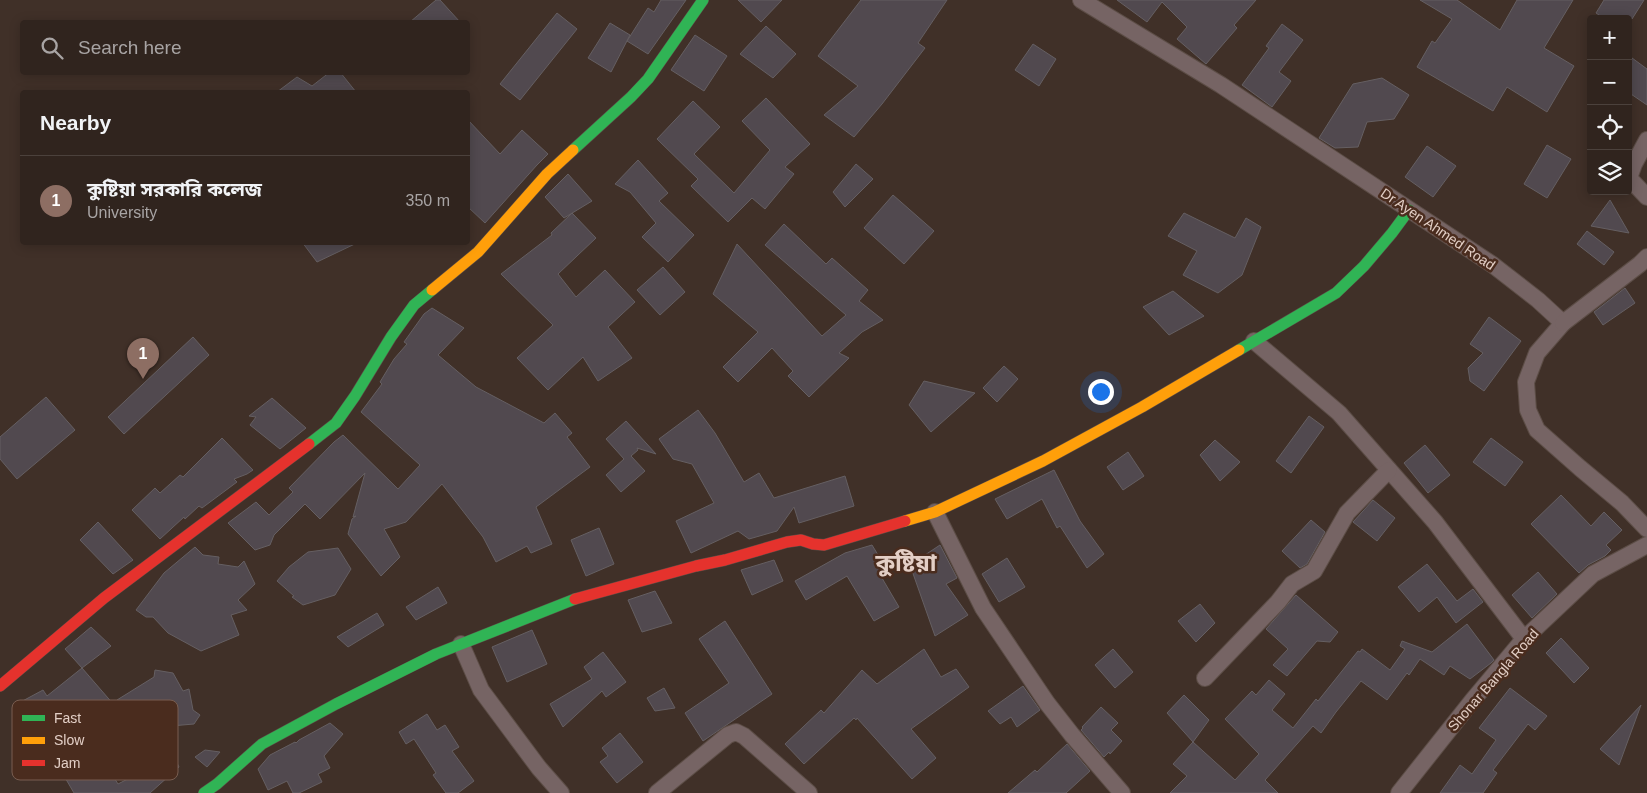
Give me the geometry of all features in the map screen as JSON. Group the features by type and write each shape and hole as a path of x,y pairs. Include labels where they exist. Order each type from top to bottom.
{"street":[{"path":"0,686 104,598 253,488 336,423 355,396 391,336 414,305 478,252 547,174 631,97 648,79 703,0"},
{"name":"Dr Ayen Ahmed Road","path":"1087,1 1221,85 1493,265 1538,300 1563,323"},
{"path":"1647,140 1629,178 1647,197"},
{"path":"204,793 217,784 262,744 336,704 419,662 573,599 788,542 801,540 824,545 935,512 1043,461 1142,407 1336,292 1364,266 1409,210"},
{"path":"1647,257 1563,323 1537,353 1526,382 1528,410 1537,430 1622,503 1647,529"},
{"path":"1254,341 1339,413 1435,522 1524,639"},
{"path":"1205,678 1278,602 1292,584 1314,571 1347,513 1389,470"},
{"path":"935,512 983,608 1047,703 1122,793"},
{"name":"Shonar Bangla Road","path":"1399,793 1524,639 1593,574 1647,545"},
{"path":"461,644 481,690 539,768 562,793"},
{"path":"657,793 728,734 736,732 744,736 809,793"}],"building":[{"path":"436,0 440,0 458,20 412,20"},
{"path":"661,0 686,0 648,54 627,41 648,8 654,12"},
{"path":"738,0 782,0 761,22"},
{"path":"861,0 947,0 918,43 925,48 854,137 824,115 858,86 818,56"},
{"path":"1117,0 1256,0 1234,25 1237,28 1206,64 1177,39 1187,27 1162,2 1147,22"},
{"path":"1420,0 1457,0 1500,30 1517,0 1573,0 1544,48 1574,66 1547,112 1507,87 1493,111 1417,67 1432,41 1435,43 1452,19"},
{"path":"1604,0 1644,0 1632,19 1632,15 1599,15 1596,13"},
{"path":"557,13 577,29 520,100 500,84"},
{"path":"610,23 630,35 611,72 588,58"},
{"path":"1282,24 1303,40 1279,72 1291,81 1272,107 1242,85 1269,48 1266,46"},
{"path":"766,26 796,54 773,78 740,54"},
{"path":"695,35 727,56 704,91 671,70"},
{"path":"1033,44 1056,59 1039,86 1015,70"},
{"path":"1632,58 1647,69 1647,105 1632,95"},
{"path":"326,75 342,75 354,90 280,90 297,77 312,86"},
{"path":"1382,78 1409,95 1394,119 1367,122 1358,147 1335,148 1319,138 1353,84"},
{"path":"766,98 810,144 785,167 794,174 765,209 752,198 728,222 691,186 698,179 657,139 693,101 720,127 694,154 734,193 770,150 742,121"},
{"path":"470,122 500,154 522,130 548,154 485,223 470,209"},
{"path":"1547,145 1571,159 1547,198 1524,184"},
{"path":"1427,146 1456,166 1433,197 1405,177"},
{"path":"638,160 668,193 659,201 694,235 668,262 642,237 656,223 630,192 615,184"},
{"path":"856,164 873,179 845,207 833,192"},
{"path":"568,174 592,201 564,218 545,197"},
{"path":"893,195 934,231 904,264 864,228"},
{"path":"1610,200 1629,233 1591,226"},
{"path":"572,213 596,238 558,274 576,297 605,270 635,302 608,327 632,358 598,381 583,357 548,390 517,358 553,325 501,274 552,235 551,233"},
{"path":"1184,213 1235,238 1246,218 1261,227 1242,275 1218,293 1183,275 1197,251 1168,236"},
{"path":"784,224 826,264 832,258 868,290 859,301 883,320 862,332 839,353 849,358 809,397 788,376 793,371 772,348 738,382 723,367 758,332 713,294 737,244 822,336 846,315 765,245"},
{"path":"1587,231 1614,252 1604,265 1577,244"},
{"path":"304,245 353,245 317,262"},
{"path":"663,267 685,292 660,315 637,290"},
{"path":"1625,288 1635,303 1603,325 1594,312"},
{"path":"1173,291 1204,316 1169,335 1143,307"},
{"path":"432,308 464,328 438,355 476,387 544,423 555,413 572,433 567,437 590,467 536,507 552,544 531,553 527,546 496,562 483,537 442,484 406,522 384,529 400,557 381,576 348,534 352,519 356,516 353,517 365,473 320,519 305,504 274,535 270,545 255,550 228,523 256,502 269,515 293,492 289,488 343,435 398,489 420,465 361,412 382,384 380,382 394,359 407,344 404,342 424,314"},
{"path":"1489,317 1521,341 1484,391 1470,381 1468,368 1483,353 1470,344"},
{"path":"193,337 209,355 124,434 108,417"},
{"path":"1004,366 1018,379 997,402 983,388"},
{"path":"924,381 975,393 931,432 909,405"},
{"path":"46,397 75,430 17,479 0,459 0,437"},
{"path":"272,398 306,428 280,449 250,425 256,417 249,416"},
{"path":"698,410 715,433 744,482 759,473 774,498 845,476 854,506 799,523 794,507 777,531 749,539 738,531 691,553 676,521 714,503 692,464 673,459 659,439"},
{"path":"1309,416 1324,427 1291,473 1276,461"},
{"path":"626,421 656,454 637,448 638,450 631,456 645,471 621,492 606,475 624,459 606,439"},
{"path":"222,438 253,470 234,479 237,482 202,508 199,506 185,519 184,517 160,539 132,510 155,488 160,493 180,475 183,477"},
{"path":"1491,438 1523,462 1505,486 1473,462"},
{"path":"1215,440 1240,462 1220,481 1200,455"},
{"path":"1425,445 1450,475 1428,493 1404,463"},
{"path":"1128,452 1144,476 1123,490 1107,467"},
{"path":"1054,470 1080,521 1104,554 1087,568 1060,526 1057,528 1042,499 1007,519 995,499"},
{"path":"1561,495 1591,526 1604,512 1622,530 1606,545 1611,550 1605,556 1588,565 1579,573 1531,524"},
{"path":"1373,500 1395,518 1377,541 1353,522"},
{"path":"1311,520 1325,532 1307,564 1300,568 1282,551"},
{"path":"98,522 133,560 113,574 80,540"},
{"path":"599,528 614,564 586,576 571,540"},
{"path":"872,545 886,568 879,573 899,607 874,621 847,576 806,600 795,581 845,553"},
{"path":"940,545 957,578 946,584 968,615 935,636 910,565"},
{"path":"195,547 203,555 219,557 218,564 238,567 244,561 255,584 238,600 247,610 231,615 239,635 201,651 168,633 153,617 146,617 136,610 164,573"},
{"path":"338,548 351,569 335,595 303,605 292,597 294,596 277,581 289,567 308,552"},
{"path":"1007,558 1025,587 999,602 982,574"},
{"path":"774,560 783,581 752,595 741,570"},
{"path":"1427,564 1457,601 1473,589 1483,602 1456,623 1437,597 1419,612 1398,587"},
{"path":"1538,572 1557,594 1532,618 1512,595"},
{"path":"438,587 447,603 416,620 406,607"},
{"path":"655,591 672,623 642,632 628,600"},
{"path":"1296,595 1338,632 1330,642 1317,641 1287,676 1273,665 1288,649 1266,629"},
{"path":"1200,604 1215,623 1196,642 1178,621"},
{"path":"377,613 384,625 348,647 337,637"},
{"path":"725,621 772,694 703,741 685,713 729,683 699,639"},
{"path":"1467,624 1494,660 1491,663 1470,679 1450,666 1444,675 1420,659 1387,700 1361,681 1321,733 1313,726 1265,780 1278,793 1170,793 1187,776 1173,764 1193,742 1235,780 1259,754 1225,719 1252,691 1256,695 1269,680 1285,694 1272,710 1293,728 1316,699 1318,701 1358,651 1360,652 1362,649 1390,670 1405,649 1400,646 1402,641 1432,652"},
{"path":"91,627 111,646 82,668 65,649"},
{"path":"532,630 547,664 507,682 492,647"},
{"path":"1561,638 1589,668 1574,683 1546,653"},
{"path":"924,649 941,677 956,669 969,687 911,729 936,758 912,779 857,718 856,720 854,718 804,764 785,744 821,710 824,713 862,670 877,684"},
{"path":"1113,649 1133,672 1115,688 1095,665"},
{"path":"603,652 626,682 606,697 602,691 563,727 550,704 592,679 584,667"},
{"path":"82,668 110,700 24,700 43,690 47,696"},
{"path":"155,670 173,673 183,691 189,689 193,710 200,715 194,724 178,725 178,700 117,700 154,677"},
{"path":"1023,686 1040,710 1017,727 1011,717 1000,724 988,711"},
{"path":"664,688 675,708 655,711 647,698"},
{"path":"1510,688 1547,716 1535,730 1528,724 1493,770 1497,773 1483,793 1440,793 1460,765 1472,774 1496,740 1479,728"},
{"path":"1184,695 1209,720 1193,742 1167,713"},
{"path":"1641,705 1619,765 1600,749"},
{"path":"1101,707 1118,723 1111,730 1122,741 1110,754 1109,752 1104,757 1081,730"},
{"path":"427,714 437,730 445,725 459,747 452,751 474,781 458,793 446,793 433,775 436,773 414,739 406,744 399,732"},
{"path":"330,723 343,734 324,756 330,768 318,774 322,782 299,793 293,793 287,781 268,790 258,769 270,755 296,743"},
{"path":"620,733 643,762 617,783 600,762 608,756 602,748"},
{"path":"1067,744 1090,771 1066,793 1008,793 1035,770 1037,772"},
{"path":"205,750 220,752 207,767 195,757"},
{"path":"66,780 116,780 118,784 126,780 164,780 150,793 74,793"}],"traffic: fast":[{"path":"573,150 648,79 703,0"},
{"path":"1239,350 1336,293 1364,266 1409,210"},
{"path":"309,444 336,423 391,337 414,305 432,290"},
{"path":"204,793 217,784 262,744 336,704 436,654 575,599"}],"traffic: slow":[{"path":"432,290 478,252 547,174 573,150"},
{"path":"905,521 935,512 1043,461 1142,407 1239,350"}],"traffic: jam":[{"path":"0,686 104,598 309,444"},
{"path":"575,599 787,542 801,540 824,545 905,521"}],"place":[{"name":"কুষ্টিয়া সরকারি কলেজ","path":"143,379"}],"district":[{"name":"কুষ্টিয়া","path":"906,563"}]}
